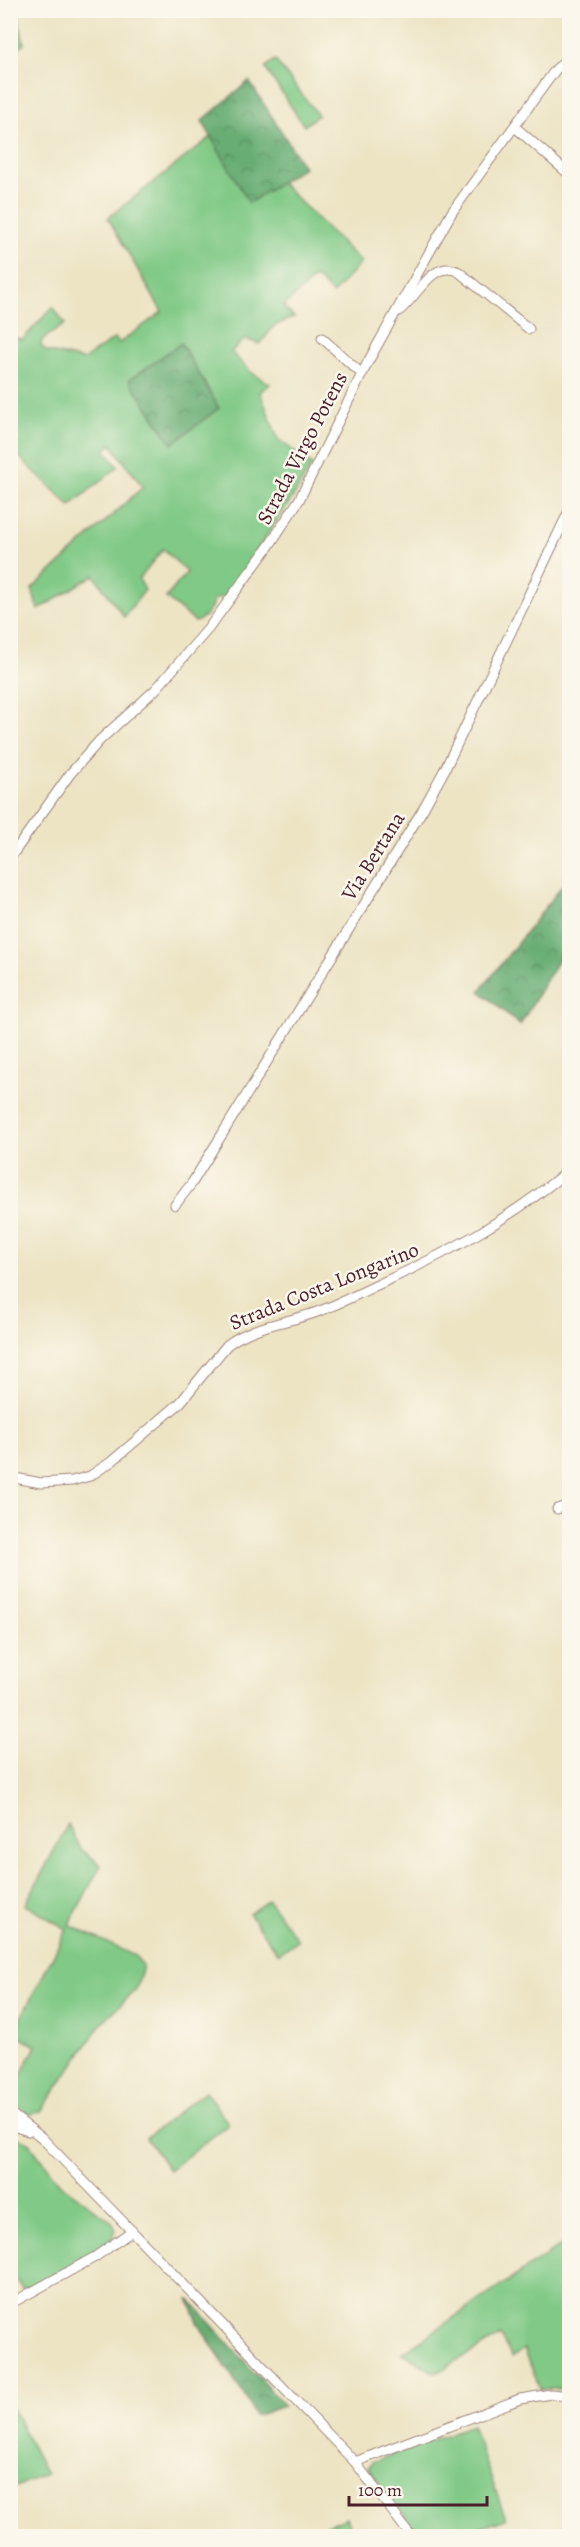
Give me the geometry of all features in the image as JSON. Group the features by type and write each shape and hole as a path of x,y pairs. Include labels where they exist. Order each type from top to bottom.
{"street":[{"name":"Strada Virgo Potens","path":"10,858 70,774 100,740 156,690 236,594 299,500 362,374 460,198 556,69 570,58"},
{"path":"515,127 570,175"},
{"path":"395,314 412,301 435,273 446,268 459,272 529,328"},
{"path":"322,338 362,374"},
{"name":"Via Bertana","path":"176,1205 192,1183 422,811 445,769 570,508"},
{"name":"Strada Costa Longarino","path":"10,1477 41,1483 72,1481 90,1476 111,1462 180,1403 227,1345 237,1338 253,1330 316,1312 430,1261 477,1236 570,1169"},
{"path":"558,1509 570,1505"},
{"path":"10,2113 41,2137 355,2462 411,2536"},
{"path":"10,2125 41,2137"},
{"path":"10,2304 95,2257 132,2231"},
{"path":"355,2462 520,2399 551,2394 570,2396"}],"green space":[{"path":"11,10 17,11 24,44 11,54"},
{"path":"275,60 318,115 304,126 265,68"},
{"path":"249,81 304,167 249,203 202,121"},
{"path":"211,137 249,202 280,182 361,262 333,294 315,277 283,307 294,317 274,326 260,344 245,339 231,352 252,373 270,384 260,392 278,439 312,465 225,597 214,599 212,606 199,621 195,622 166,598 187,572 163,549 139,579 145,590 124,617 94,575 38,610 32,589 143,487 111,444 105,450 118,467 70,506 11,449 10,335 22,340 53,307 65,324 42,340 41,346 46,351 83,360 115,338 119,343 162,312 108,218"},
{"path":"181,343 219,408 172,444 129,380"},
{"path":"569,877 569,941 520,1025 480,991"},
{"path":"68,1824 81,1849 101,1865 69,1925 135,1956 142,1964 142,1970 136,1989 101,2024 41,2111 29,2115 11,2100 11,2094 36,2046 13,2033 67,1929 25,1905"},
{"path":"268,1900 298,1940 278,1954 249,1914"},
{"path":"205,2091 229,2124 169,2170 146,2138"},
{"path":"11,2135 29,2142 59,2183 112,2222 116,2230 110,2243 26,2293 11,2272"},
{"path":"564,2243 570,2244 569,2389 540,2389 524,2349 512,2357 500,2336 436,2373 402,2353"},
{"path":"189,2299 284,2406 255,2416 248,2401 202,2329"},
{"path":"10,2405 46,2474 11,2489 10,2489"},
{"path":"472,2425 506,2519 456,2536 420,2536 368,2468 372,2462"},
{"path":"346,2517 354,2536 301,2536"}]}
